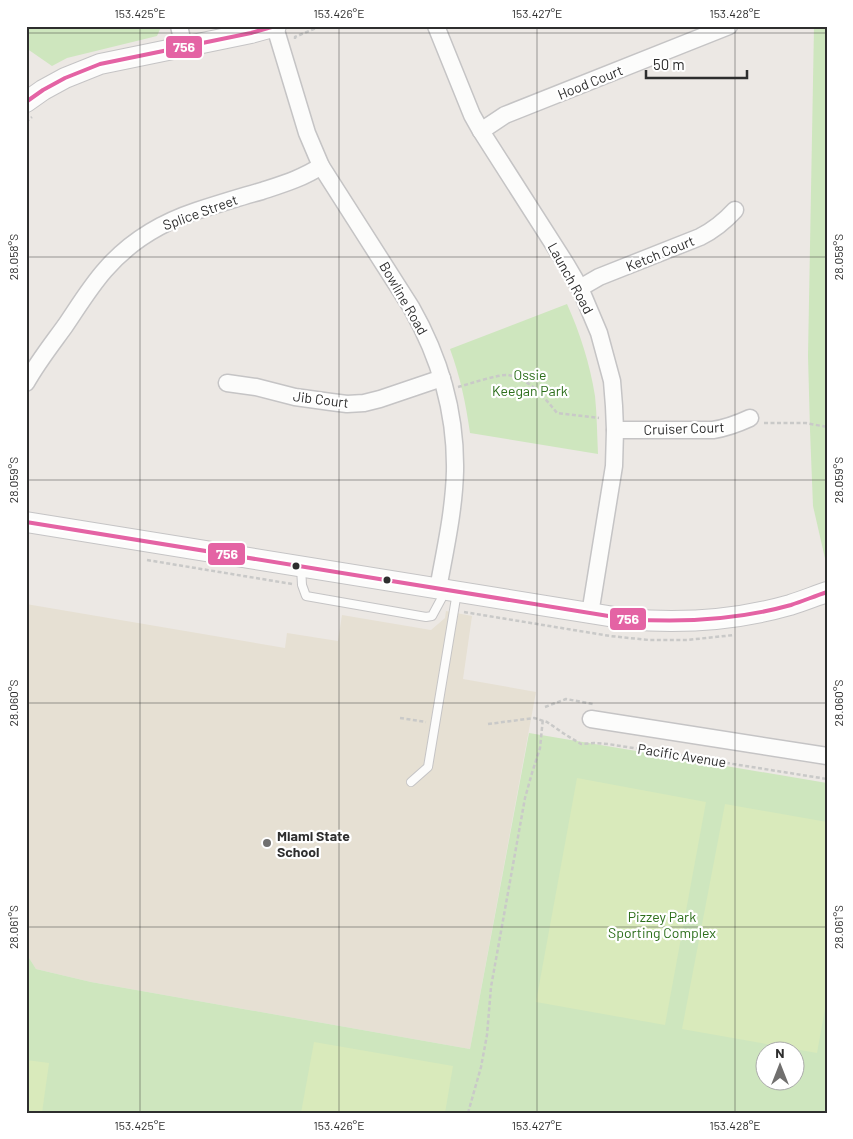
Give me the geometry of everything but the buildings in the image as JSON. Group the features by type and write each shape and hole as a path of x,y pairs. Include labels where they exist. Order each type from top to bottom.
{"street":[{"path":"179,26 184,47"},
{"path":"31,108 43,90 65,78 100,64 251,33 275,26"},
{"name":"Bowline Road","path":"275,26 307,133 322,166 412,307 430,344 442,378 452,426 455,472 447,590"},
{"name":"Launch Road","path":"436,26 472,115 580,288 599,332 606,356 612,382 615,425 614,466 590,614"},
{"name":"Hood Court","path":"481,131 505,115 729,26"},
{"name":"Splice Street","path":"26,383 93,285 116,258 133,243 171,220 294,181 322,166"},
{"name":"Ketch Court","path":"580,288 599,277 700,237 723,223 735,210"},
{"name":"Jib Court","path":"227,383 256,387 295,397 347,404 364,403 380,399 442,378"},
{"name":"Cruiser Court","path":"615,425 718,429 735,425 750,418"},
{"path":"26,522 590,614 653,622 680,622 737,616 790,605 827,592"},
{"name":"Pacific Avenue","path":"591,719 827,756"}],"lane":[{"path":"302,567 302,586 306,596 426,616 432,616 447,590"},
{"path":"411,782 428,767 435,724 447,590"}],"path":[{"path":"294,44 295,37 322,26"},
{"path":"26,122 31,108"},
{"path":"459,394 457,388 507,375 528,382 557,412 615,425"},
{"path":"750,418 763,424 806,423 827,427"},
{"path":"400,718 435,724"},
{"path":"468,1113 481,1067 487,1035 491,987 525,798 540,748 543,719 534,718 488,724"},
{"name":"Pacific Avenue","path":"543,719 581,744 608,744 827,779"}],"shaded area":[{"name":"Miami State School","path":"26,604 285,648 287,633 338,641 342,615 431,630 445,618 446,611 472,616 463,679 536,692 470,1049 91,982 36,969 26,953"}],"green space":[{"path":"26,26 161,27 157,36 67,58 52,66 26,48"},
{"path":"814,26 827,26 827,567 813,506 808,356"},
{"name":"Ossie Keegan Park","path":"567,304 584,349 593,384 596,403 598,454 470,433 457,369 450,349"},
{"name":"Pizzey Park Sporting Complex","path":"529,733 827,783 827,1113 26,1113 26,953 36,969 91,982 470,1049"},
{"path":"577,778 706,802 665,1025 536,1002"},
{"path":"725,804 827,822 827,998 817,1053 806,1051 806,1042 756,1042 682,1029"},
{"path":"314,1042 453,1066 445,1113 301,1113"},
{"path":"26,1060 49,1063 42,1113 26,1113"}],"transit line":[{"name":"756","path":"26,102 65,78 100,64 251,33 275,26"},
{"name":"756","path":"26,522 627,619 668,621 730,617 791,605 827,592"}],"place":[{"name":"Miami State School","path":"267,843"}]}
